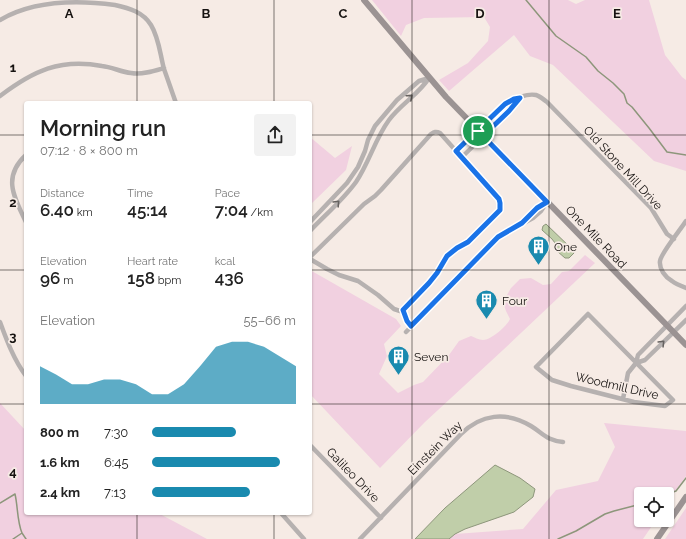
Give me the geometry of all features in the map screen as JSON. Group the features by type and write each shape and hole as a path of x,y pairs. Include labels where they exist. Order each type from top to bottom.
{"street":[{"path":"0,20 18,11 46,3 74,0 97,1 128,8 137,12 150,24 155,33 164,68 175,101"},
{"name":"One Mile Road","path":"364,0 446,97 686,344"},
{"path":"0,96 20,81 47,68 78,63 91,64 139,74 164,68"},
{"path":"312,220 347,183 358,166 375,126 397,100 419,81 429,78"},
{"path":"312,230 356,181 383,130 399,108 423,87 429,78"},
{"name":"Old Stone Mill Drive","path":"456,151 505,104 514,99 530,95 536,96 547,102 650,208 667,234 674,239"},
{"path":"462,157 509,111 520,98"},
{"path":"312,256 364,204 381,190 431,134 436,132 440,133 499,199 500,210 468,242 447,256 429,283 403,310 400,311 394,309 378,295 358,281 339,275 312,259"},
{"path":"24,157 17,164 12,180 12,188 14,198 24,218"},
{"path":"406,332 498,237 522,223 537,208 547,202"},
{"path":"686,221 660,261 661,268 668,279 686,288"},
{"path":"623,399 628,373 636,363 638,355 686,306"},
{"path":"403,310 407,321 411,326"},
{"name":"Woodmill Drive","path":"588,314 673,400 665,406 623,399 552,380 536,367 588,314"},
{"path":"636,363 645,360 686,320"},
{"path":"0,322 6,340 24,373"},
{"name":"Einstein Way","path":"360,539 463,432 472,425 494,416 514,418 530,425 552,440 563,442"},
{"name":"Galileo Drive","path":"312,448 381,518"},
{"path":"657,539 686,497"},
{"path":"283,515 304,539"}],"shaded area":[{"path":"372,0 568,0 576,4 585,0 649,0 665,55 686,80 686,171 654,161 553,65 530,56 514,35 449,91 439,80 468,63 488,41 490,27 484,17 424,18 406,25 401,36"},
{"path":"312,139 335,158 352,146 346,170 312,203"},
{"path":"546,224 573,250 574,253 569,258 565,258 557,251 555,243 542,230 543,226"},
{"path":"585,255 595,263 425,422 380,468 312,396 312,271 396,319 401,326 384,344 387,356 379,374 398,393 423,382 449,355 459,341 471,336 481,340 490,338 502,329 510,319 503,302 511,288 520,279 531,278 543,285 551,284 562,272 569,271"},
{"path":"0,403 24,429 24,515 162,515 207,539 0,539"},
{"path":"604,423 686,431 686,476 674,493 674,487 634,487 634,527 651,527 643,539 449,539 455,534 523,529 556,490 598,481 615,447"},
{"path":"495,465 520,478 535,489 533,497 514,512 465,529 449,539 415,539 445,508"},
{"path":"686,508 686,539 665,539"}],"waterway":[{"path":"526,0 556,36 586,57 598,71 624,94 627,103 632,107 667,152 686,155"},
{"path":"674,492 686,478"},
{"path":"0,503 15,494 19,524 22,533"},
{"path":"558,539 576,531 605,514 634,506"},
{"path":"13,539 22,533 26,539"}],"place":[{"name":"One","path":"539,266"},
{"name":"Four","path":"487,320"},
{"name":"Seven","path":"398,376"}],"route":[{"path":"520,98 483,136 547,202 537,208 522,223 498,237 411,326 405,317 403,310 429,283 447,256 474,237 500,210 499,199 456,151 478,131 489,118 505,104 514,99 520,98"}]}
